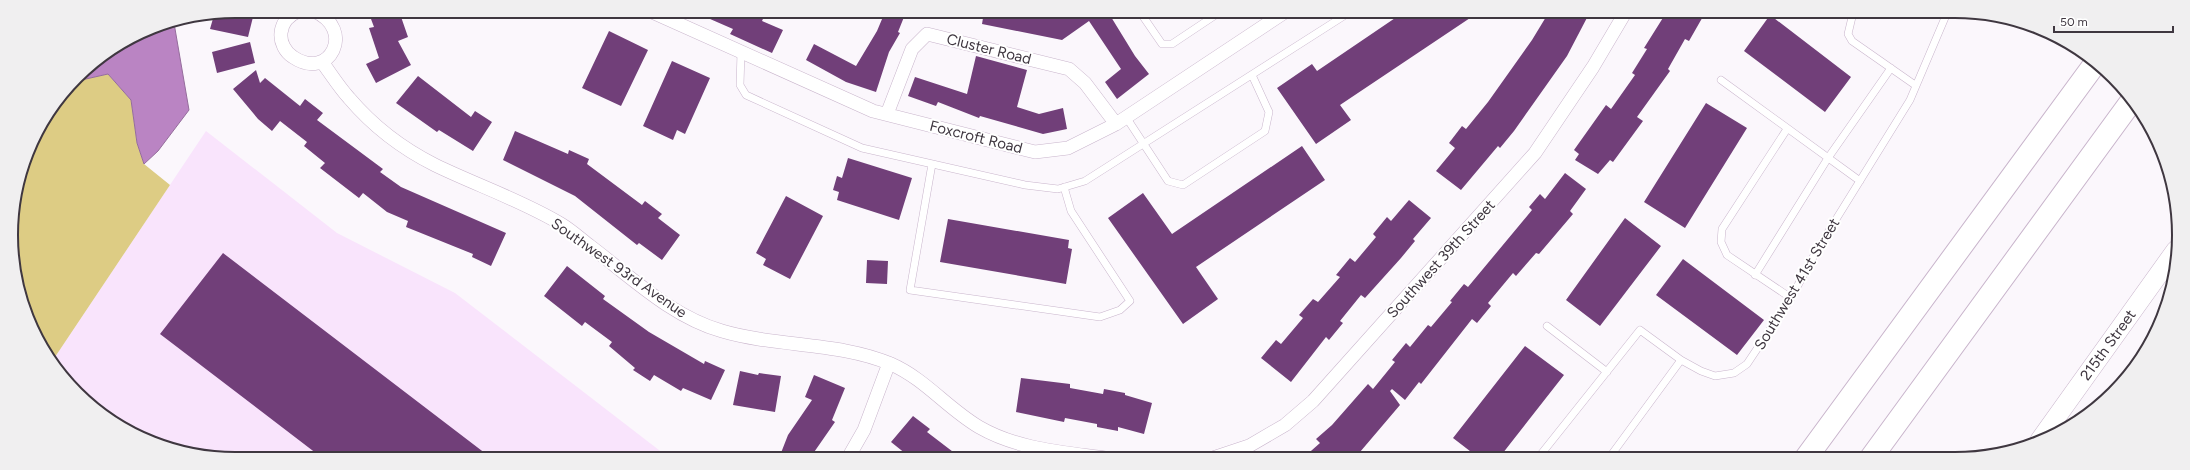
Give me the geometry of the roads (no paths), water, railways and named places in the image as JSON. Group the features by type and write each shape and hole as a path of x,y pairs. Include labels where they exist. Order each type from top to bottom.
{"highway":[{"path":"1810,452 2092,67"},
{"path":"1875,452 2129,105"}],"street":[{"path":"287,18 283,23 281,34 283,45 290,55 300,62 311,64 322,62 331,55 336,46 336,34 331,24 326,18"},
{"name":"Foxcroft Road","path":"666,18 873,111 1036,152 1068,148 1121,120 1276,18"},
{"name":"Southwest 39th Street","path":"1231,452 1249,446 1285,425 1313,401 1535,153 1593,67 1622,18"},
{"name":"Cluster Road","path":"887,114 912,49 927,34 1068,69 1085,83 1121,120"},
{"name":"Southwest 93rd Avenue","path":"322,62 349,98 374,123 405,147 433,164 563,225 657,298 687,317 722,331 764,340 852,353 889,363 913,375 978,426 1007,441 1031,448 1061,452"},
{"name":"215th Street","path":"2046,432 2171,257"},
{"path":"851,452 864,430 889,363"}],"lane":[{"path":"1144,18 1162,44 1172,44 1211,18"},
{"path":"741,52 740,84 746,95 862,148 1025,185 1058,189 1085,181 1341,18"},
{"path":"1852,18 1848,34 1852,41 1916,86"},
{"name":"Southwest 41st Street","path":"1543,452 1640,330 1681,360 1701,371 1715,376 1734,373 1747,364 1792,298 1817,250 1910,100 1945,18"},
{"path":"1756,275 1828,158 1891,68"},
{"path":"1121,120 1143,144 1168,181 1183,185 1265,131 1269,112 1252,75"},
{"path":"1721,80 1860,181"},
{"path":"1787,129 1722,229 1721,242 1727,255 1792,298"},
{"path":"932,164 910,290 1100,317 1120,310 1130,301 1071,211 1064,187"},
{"path":"1546,326 1607,372"},
{"path":"1613,452 1681,360"}]}
